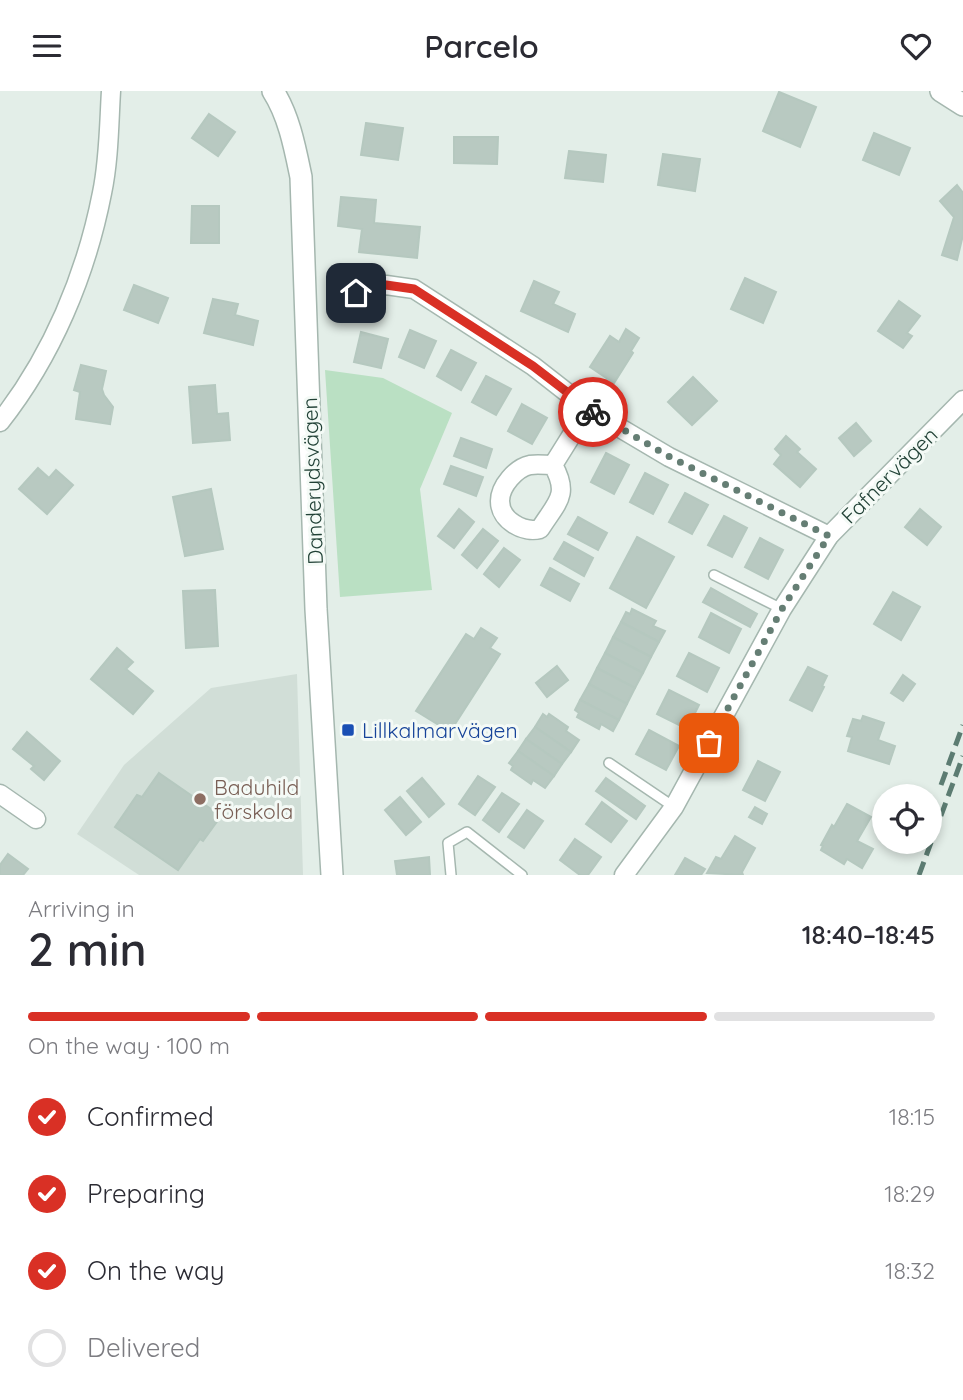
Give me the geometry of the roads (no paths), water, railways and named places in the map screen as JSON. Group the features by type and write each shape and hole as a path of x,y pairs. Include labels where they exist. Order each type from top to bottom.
{"street":[{"path":"0,422 22,394 68,306 87,254 103,191 111,91"},
{"name":"Danderydsvägen","path":"273,91 281,104 301,177 316,609 332,875"},
{"path":"942,91 963,105"},
{"path":"356,293 386,285 414,289 533,366 587,409 670,457 829,536"},
{"name":"Fafnervägen","path":"624,875 674,807 782,609 829,536 963,400"},
{"path":"553,465 587,409"},
{"path":"0,794 36,820"}],"lane":[{"path":"714,575 782,609"},
{"path":"609,763 674,807"},
{"path":"451,875 447,843 467,832 517,874"}],"railway":[{"path":"941,784 963,725"},
{"path":"919,875 963,756"}],"place":[{"name":"Lillkalmarvägen","path":"348,730"},
{"name":"Baduhild förskola","path":"200,799"}]}
